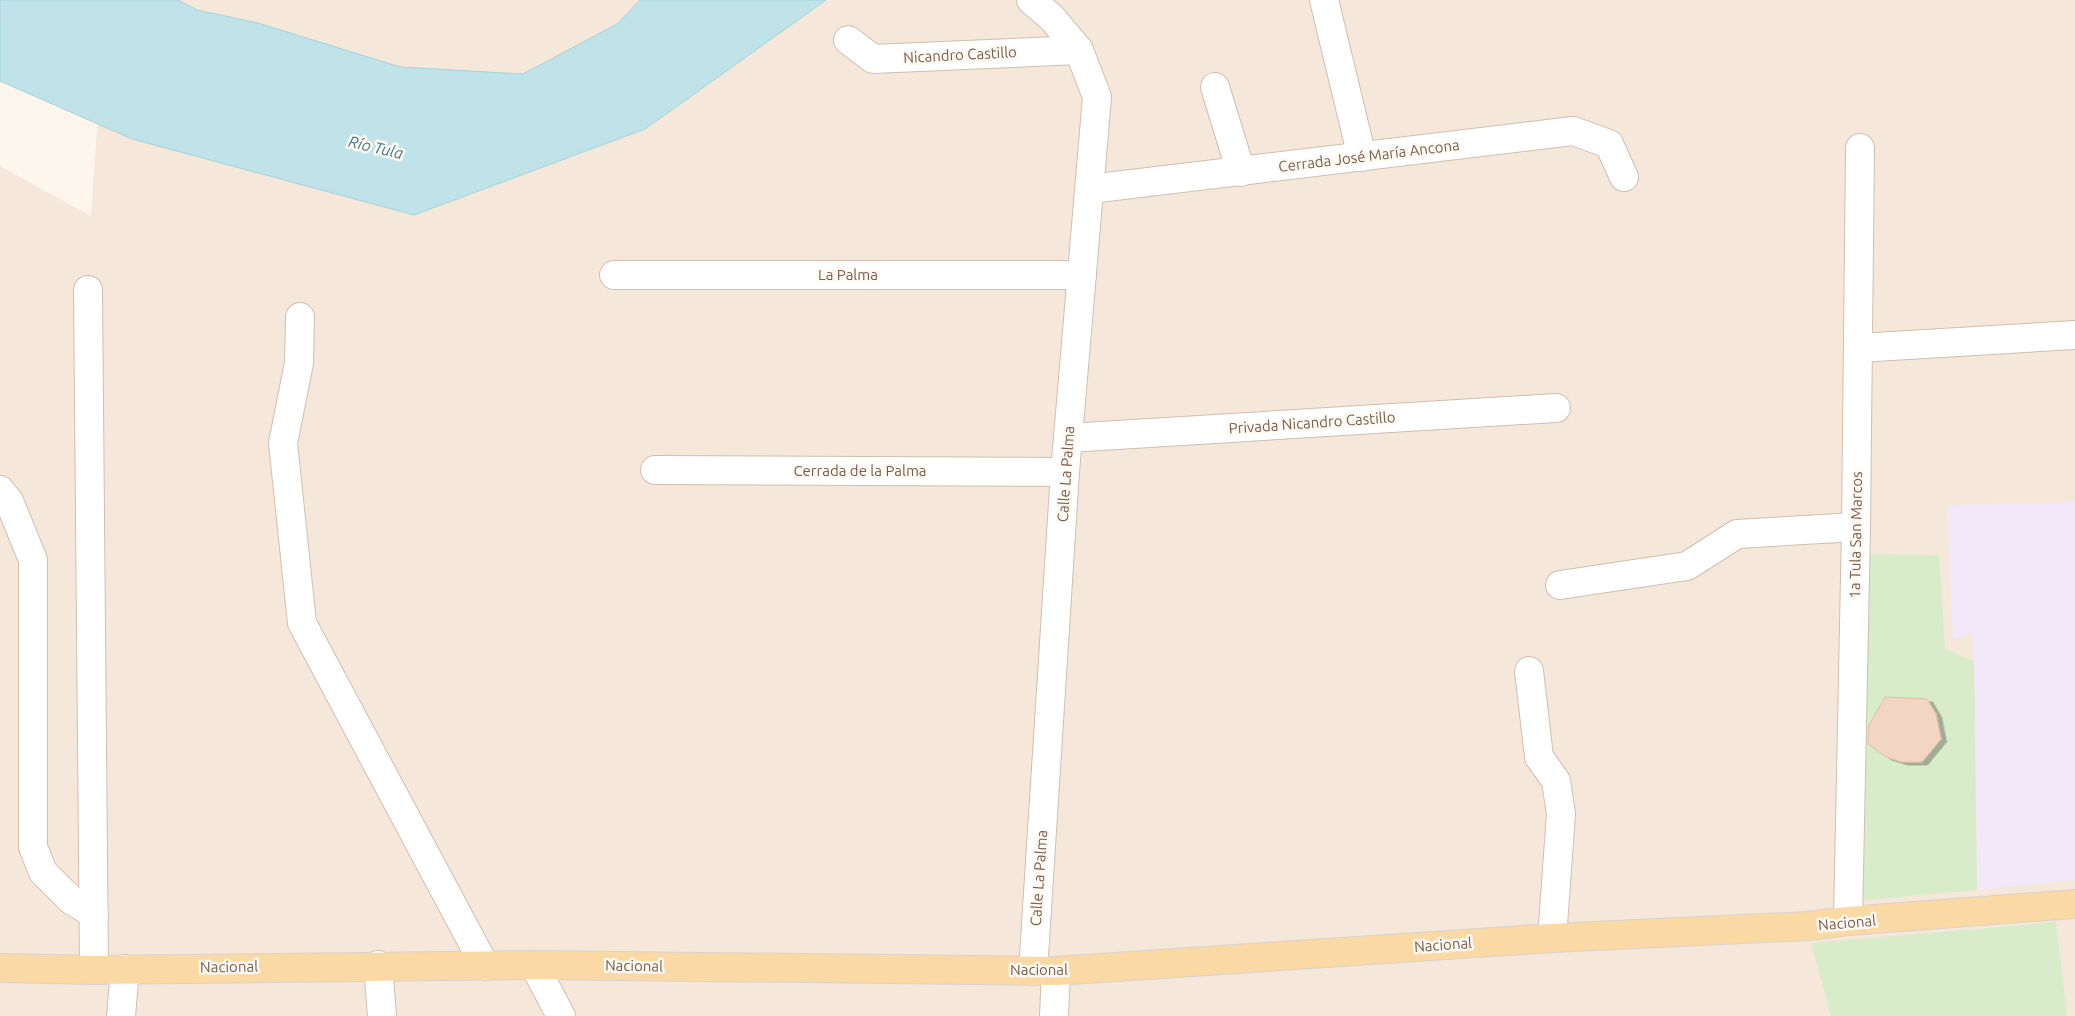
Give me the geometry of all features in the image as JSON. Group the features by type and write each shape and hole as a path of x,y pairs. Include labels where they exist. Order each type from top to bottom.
{"main road":[{"name":"Nacional","path":"0,968 94,970 378,965 534,965 1044,971 1552,938 1808,926 1848,921 2075,904"}],"street":[{"name":"Calle La Palma","path":"1031,0 1052,18 1079,50 1097,97 1065,472 1044,971 1054,1016"},
{"path":"1324,0 1362,157"},
{"name":"Nicandro Castillo","path":"848,40 873,59 1079,50"},
{"path":"1215,87 1241,172"},
{"name":"Cerrada José María Ancona","path":"1090,189 1573,131 1609,144 1624,177"},
{"name":"1a Tula San Marcos","path":"1848,921 1856,527 1860,148"},
{"name":"La Palma","path":"614,275 1082,275"},
{"path":"88,290 94,970"},
{"path":"300,317 299,363 283,443 302,623 485,966"},
{"path":"1858,348 2075,335"},
{"name":"Privada Nicandro Castillo","path":"1068,438 1556,408"},
{"name":"Cerrada de la Palma","path":"655,470 1065,472"},
{"path":"0,490 9,501 33,560 33,847 43,872 71,900 94,914"},
{"path":"1560,585 1687,566 1737,534 1856,527"},
{"path":"1529,671 1539,757 1556,782 1561,814 1552,938"},
{"path":"378,965 382,1016"},
{"path":"534,965 561,1016"},
{"path":"121,1016 124,969"}],"shaded area":[{"path":"106,0 2075,0 2075,1016 0,1016 0,166 91,216"},
{"path":"2075,502 2075,880 1977,890 1972,632 1953,640 1947,505"}],"green space":[{"path":"1868,554 1939,555 1945,649 1974,661 1977,890 1853,901"},
{"path":"2056,922 2067,1016 1831,1016 1811,943"}],"water":[{"name":"Río Tula","path":"0,0 178,0 197,10 258,23 400,67 523,74 617,24 640,0 826,0 645,129 414,215 132,139 0,81"}],"building":[{"path":"1885,697 1927,699 1936,714 1941,739 1922,762 1902,762 1886,757 1868,744 1869,725"}]}
